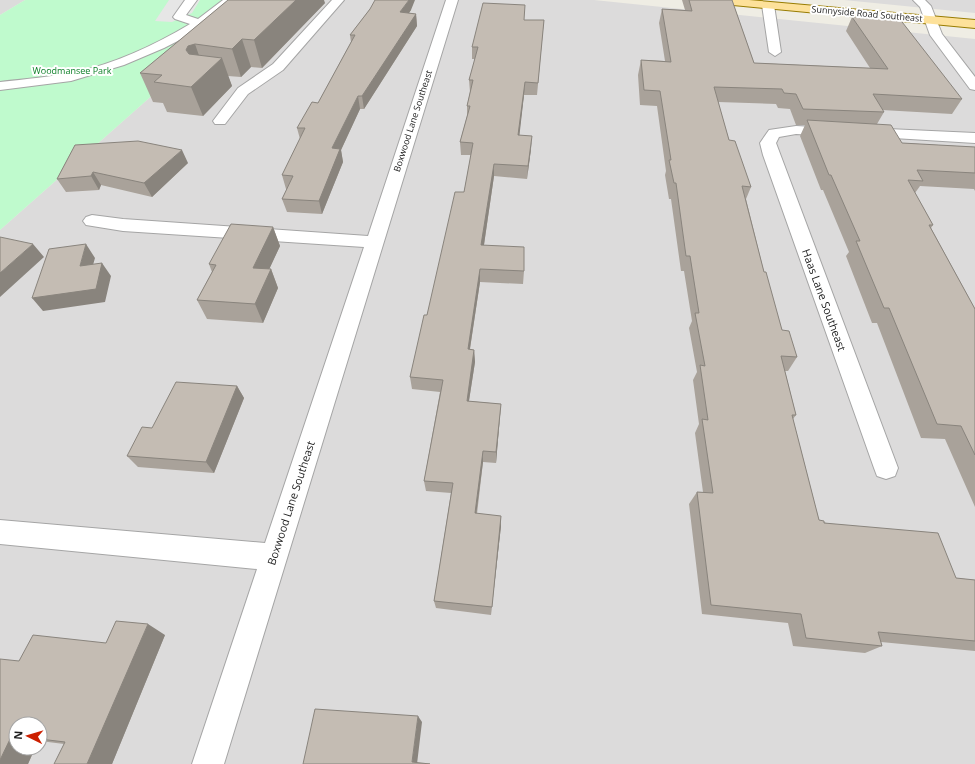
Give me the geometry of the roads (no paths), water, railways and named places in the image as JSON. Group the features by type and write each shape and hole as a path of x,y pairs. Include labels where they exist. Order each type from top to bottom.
{"main road":[{"name":"Sunnyside Road Southeast","path":"712,0 975,24"}],"street":[{"path":"191,0 179,17 201,24"},
{"path":"0,86 48,81 98,70 150,49 201,24 230,0"},
{"path":"220,121 243,92 278,67 338,0"},
{"name":"Boxwood Lane Southeast","path":"208,764 452,0"},
{"path":"919,0 924,6 936,35 975,86"},
{"path":"768,5 775,52"},
{"path":"233,81 254,84"},
{"name":"Haas Lane Southeast","path":"886,468 771,155 768,143 774,133 796,130 975,138"},
{"path":"92,221 123,225 374,242"},
{"path":"0,532 274,557"}],"park label":[{"name":"Woodmansee Park","path":"72,71"}]}
